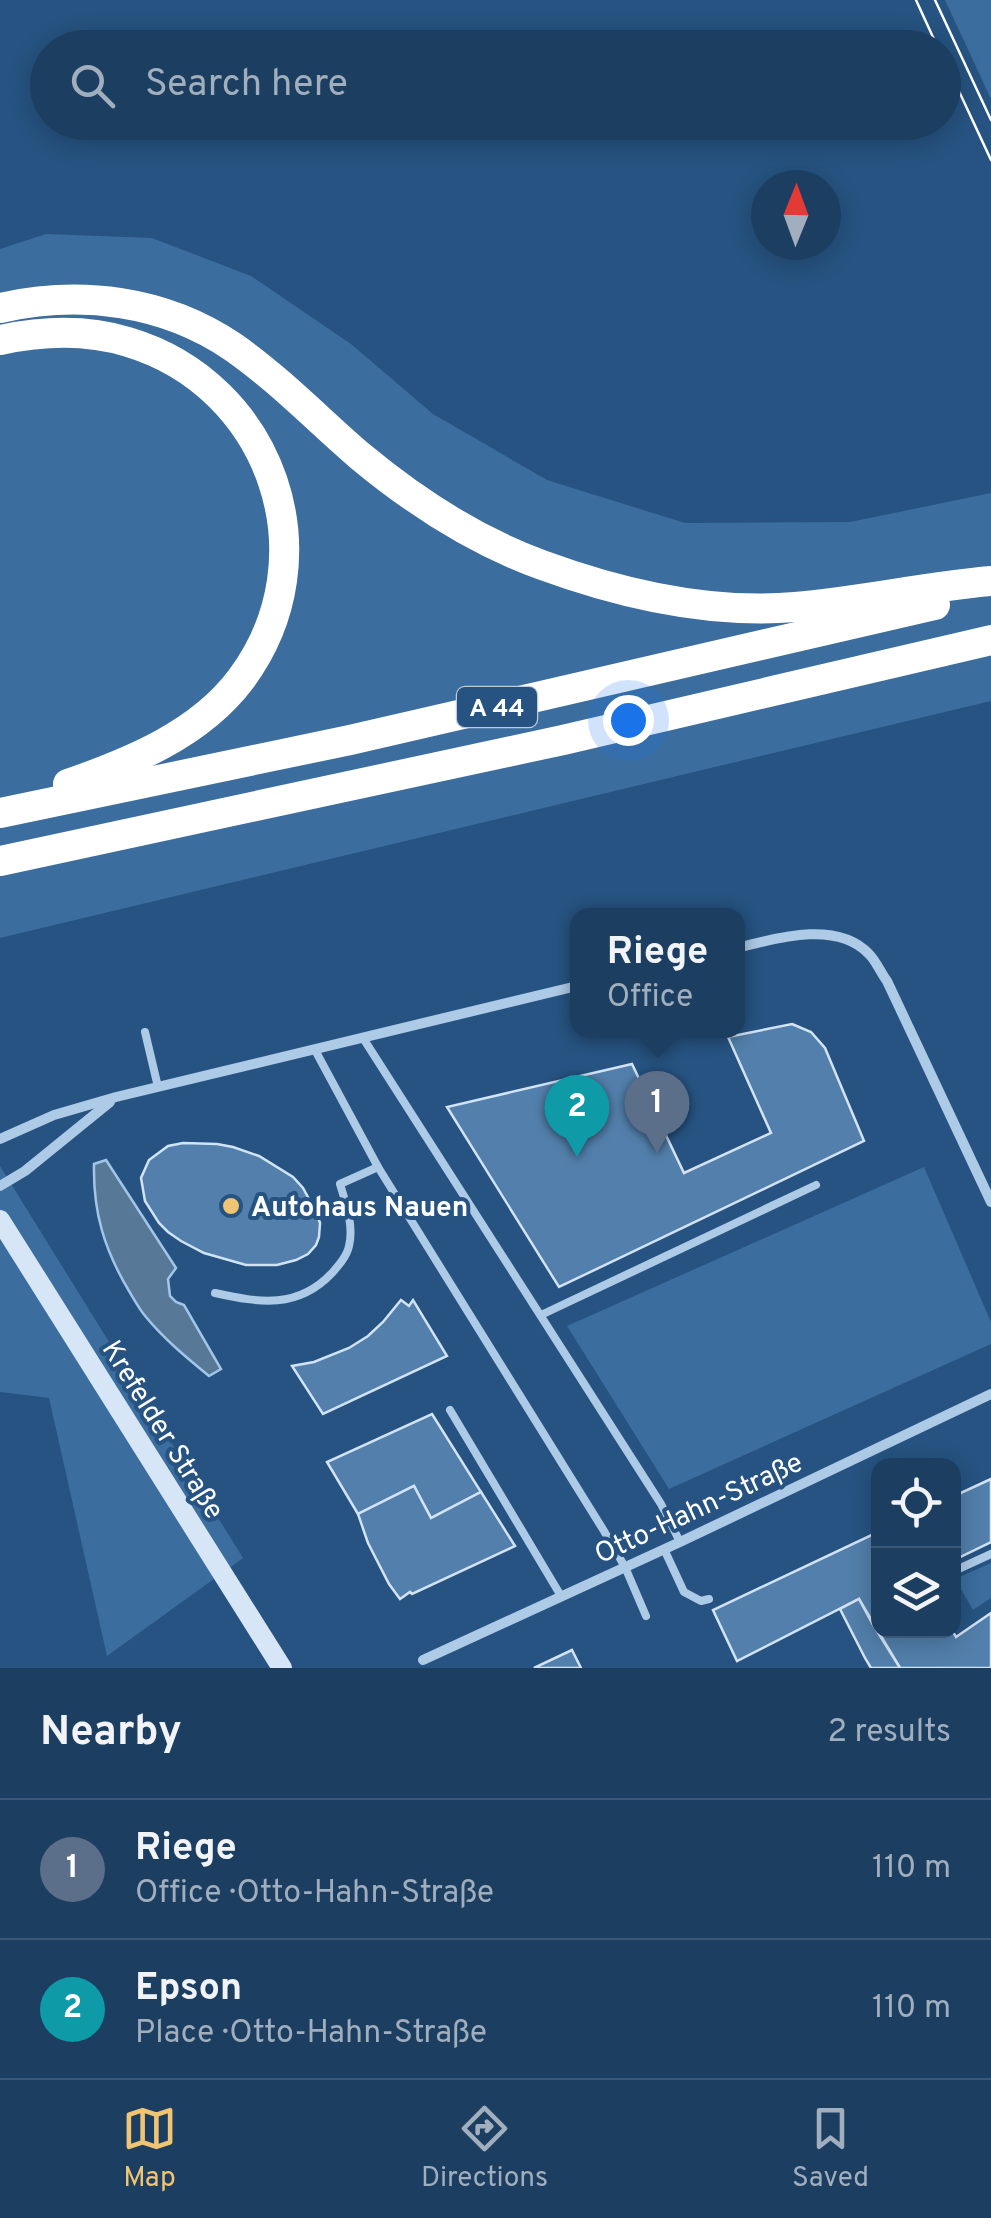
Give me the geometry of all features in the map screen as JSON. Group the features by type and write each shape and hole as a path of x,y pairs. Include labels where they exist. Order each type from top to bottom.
{"highway":[{"path":"0,308 38,301 106,300 186,322 240,353 383,474 452,521 541,565 610,586 708,604 778,608 991,581"},
{"path":"0,340 55,332 108,336 170,359 200,378 234,411 260,448 277,492 284,549 280,592 262,645 242,678 212,710 167,742 127,761 0,809"},
{"name":"A 44","path":"0,809 494,708 991,592"},
{"name":"A 44","path":"0,860 527,748 991,640"}],"main road":[{"name":"Krefelder Straße","path":"0,1220 282,1668"}],"street":[{"path":"745,946 814,934 845,938 868,953 887,982 991,1202"},
{"path":"0,1138 54,1115 116,1097 570,988"},
{"path":"0,1186 25,1171 116,1097"},
{"name":"Otto-Hahn-Straße","path":"423,1660 991,1394"}],"lane":[{"path":"145,1032 158,1087"},
{"path":"363,1038 661,1504 680,1542"},
{"path":"315,1050 378,1167 625,1566 646,1616"},
{"path":"215,1294 267,1302 311,1292 349,1250 349,1214 340,1184 378,1167"},
{"path":"541,1315 816,1185"},
{"path":"450,1410 562,1596"},
{"path":"664,1549 684,1592 701,1601 709,1599"},
{"path":"961,1568 991,1554"}],"shaded area":[{"path":"945,0 991,0 991,99 961,30"},
{"path":"46,234 152,238 251,276 351,344 433,414 547,480 685,523 850,522 991,493 991,701 0,938 0,249"},
{"path":"106,1160 176,1268 168,1279 170,1296 184,1305 221,1369 209,1376 146,1317 113,1260 98,1214 94,1182 94,1164"},
{"path":"0,1166 243,1558 107,1656 49,1398 0,1392"},
{"path":"924,1167 991,1322 991,1344 669,1489 567,1326"},
{"path":"991,1563 991,1598 973,1610 961,1589 961,1576"}],"building":[{"path":"792,1024 811,1032 825,1048 864,1141 559,1287 447,1107 632,1064 684,1173 771,1133 728,1038 745,1038 745,1034"},
{"name":"Autohaus Nauen","path":"183,1143 233,1147 259,1156 293,1177 317,1214 320,1223 316,1245 296,1260 277,1265 246,1265 204,1253 168,1232 145,1201 141,1178 149,1160 168,1146"},
{"path":"401,1300 409,1306 413,1300 447,1356 323,1414 292,1366 349,1348 368,1336"},
{"path":"432,1414 481,1492 431,1518 414,1486 358,1514 327,1462"},
{"path":"991,1479 991,1542 961,1557 961,1548 961,1493"},
{"path":"414,1486 431,1518 481,1492 515,1546 400,1599 368,1543 358,1514"},
{"path":"871,1535 871,1619 859,1599 737,1661 713,1610"},
{"path":"859,1599 871,1621 871,1638 881,1638 900,1668 871,1668 840,1609"},
{"path":"991,1613 991,1668 900,1668 882,1638 961,1638 961,1634"},
{"path":"572,1650 581,1668 534,1668"}],"tram line":[{"path":"916,0 930,30"},
{"path":"935,0 949,30"},
{"path":"961,56 991,120"},
{"path":"961,96 991,160"}],"place":[{"name":"Riege","path":"657,1153"},
{"name":"Epson","path":"577,1157"},
{"name":"Autohaus Nauen","path":"231,1206"}]}
